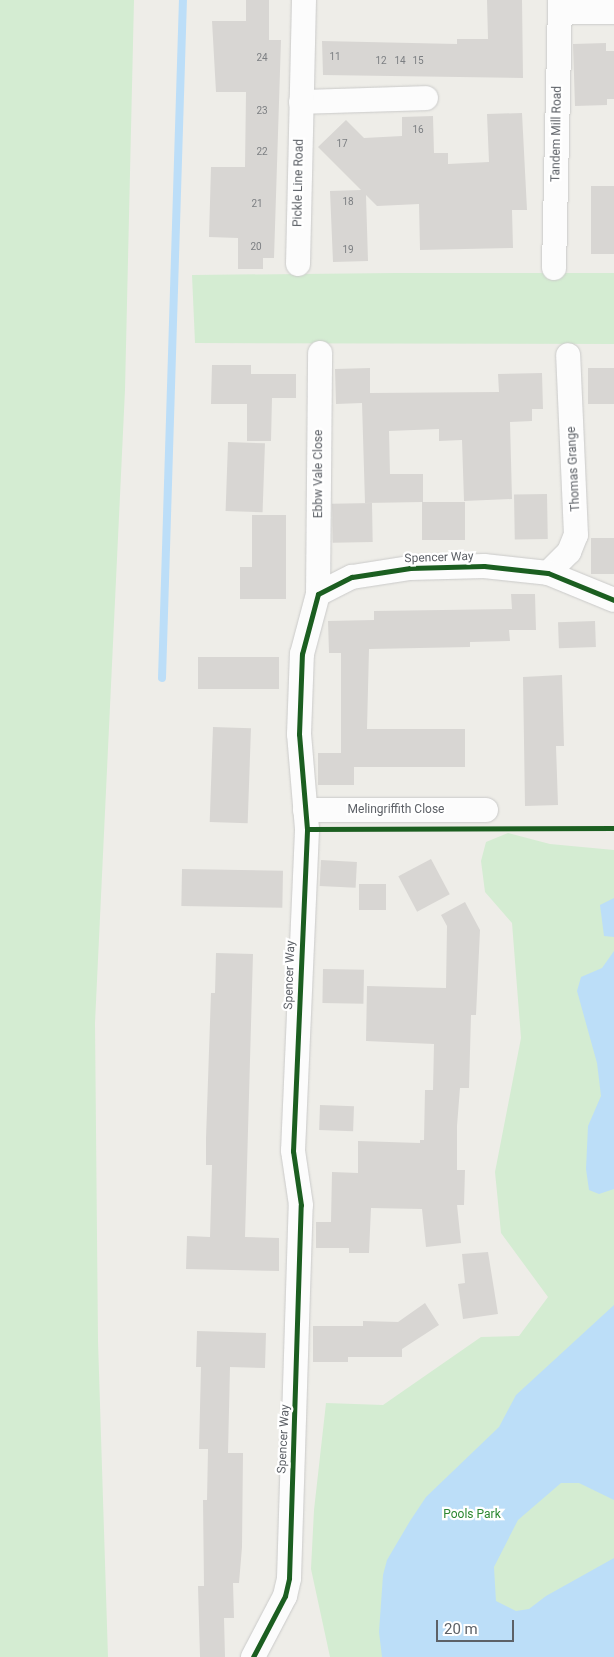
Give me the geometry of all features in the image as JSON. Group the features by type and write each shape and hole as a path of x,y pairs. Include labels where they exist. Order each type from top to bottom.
{"street":[{"name":"Pickle Line Road","path":"298,264 304,0"},
{"path":"560,6 614,12"},
{"name":"Tandem Mill Road","path":"554,268 560,6"},
{"path":"301,102 426,98"},
{"name":"Ebbw Vale Close","path":"318,594 320,354"},
{"name":"Thomas Grange","path":"548,573 569,552 576,535 568,355"},
{"name":"Spencer Way","path":"253,1657 285,1596 289,1578 301,1205 293,1151 305,810 299,734 302,654 318,594 352,577 410,568 484,566 548,573 614,600"},
{"name":"Melingriffith Close","path":"305,810 486,810"}],"green space":[{"path":"0,0 134,0 125,390 95,1023 98,1341 108,1657 0,1657"},
{"path":"614,273 614,344 195,343 192,275"},
{"name":"Pools Park","path":"508,833 550,844 614,850 614,1657 330,1657 311,1569 314,1510 326,1403 383,1405 481,1337 519,1336 548,1297 501,1233 495,1172 521,1038 512,923 485,892 481,861 486,842"}],"water":[{"path":"614,898 614,937 604,936 600,905"},
{"path":"614,951 614,1189 599,1194 589,1190 586,1169 588,1126 601,1096 597,1063 577,991 581,977 602,968"},
{"path":"614,1305 614,1500 579,1483 561,1483 518,1520 494,1567 496,1601 516,1611 529,1609 546,1596 614,1558 614,1657 382,1657 379,1632 383,1575 387,1560 410,1521 426,1497 499,1427 516,1395"}],"building":[{"path":"246,0 269,0 269,40 281,40 274,258 263,258 263,269 238,269 238,238 209,237 211,167 245,167 246,92 216,92 212,21 246,21"},
{"path":"487,0 522,0 523,78 323,75 322,41 457,44 457,39 488,39"},
{"path":"606,43 606,51 614,51 614,99 607,99 607,105 575,106 573,44"},
{"path":"522,113 527,210 512,210 513,248 420,250 419,204 377,206 366,195 368,261 333,262 330,191 361,190 318,147 346,120 364,138 402,136 402,117 433,116 434,153 448,153 448,164 489,162 487,114"},
{"path":"591,186 614,186 614,254 591,254"},
{"path":"212,365 251,365 251,374 296,374 296,398 272,398 271,441 247,441 247,404 211,404"},
{"path":"370,368 370,393 499,392 498,374 542,373 543,409 532,409 532,421 510,422 512,499 464,501 462,440 439,441 439,429 389,431 390,474 423,474 423,502 365,503 362,403 336,404 335,369"},
{"path":"588,368 614,368 614,404 588,404"},
{"path":"228,442 265,443 263,512 226,511"},
{"path":"547,494 548,539 515,540 514,495"},
{"path":"422,502 465,502 465,540 422,540"},
{"path":"372,503 373,542 333,543 332,504"},
{"path":"252,515 286,515 286,599 240,599 240,567 252,567"},
{"path":"591,538 614,538 614,574 591,574"},
{"path":"511,594 535,594 536,630 509,630 510,641 470,642 470,647 369,649 367,729 465,729 465,767 354,767 354,785 318,785 318,753 341,753 341,653 329,653 328,621 374,620 374,611 512,609"},
{"path":"595,621 596,647 559,648 558,622"},
{"path":"198,657 279,657 279,689 198,689"},
{"path":"562,675 564,746 556,746 558,805 525,806 523,677"},
{"path":"213,727 251,728 248,823 210,822"},
{"path":"431,859 450,894 417,912 398,876"},
{"path":"321,860 357,862 356,888 320,886"},
{"path":"182,869 283,871 282,908 181,906"},
{"path":"359,884 386,884 386,910 359,910"},
{"path":"465,902 480,930 476,1015 471,1015 469,1088 460,1088 457,1126 457,1170 465,1170 464,1205 457,1205 461,1243 426,1247 422,1209 371,1208 369,1253 349,1253 349,1248 316,1248 316,1222 331,1222 332,1172 358,1173 358,1141 420,1143 420,1140 424,1140 425,1090 433,1090 434,1044 366,1041 367,986 446,988 447,926 441,915"},
{"path":"216,953 253,954 245,1237 279,1238 279,1271 186,1269 187,1236 210,1237 212,1165 206,1165 206,1138 211,993 215,993"},
{"path":"323,969 364,970 363,1004 322,1003"},
{"path":"320,1105 354,1106 353,1131 319,1130"},
{"path":"488,1252 498,1314 463,1319 458,1284 465,1283 462,1254"},
{"path":"425,1303 439,1325 402,1349 402,1357 348,1357 348,1362 313,1362 313,1326 363,1326 363,1321 398,1322"},
{"path":"197,1331 266,1333 265,1368 230,1367 228,1453 243,1453 242,1547 239,1583 233,1583 234,1618 224,1618 225,1657 200,1657 198,1586 204,1586 203,1500 207,1500 208,1449 199,1449 201,1367 196,1367"}],"waterway":[{"path":"162,678 183,0"}],"cycle path":[{"path":"253,1657 285,1596 289,1578 301,1205 293,1151 307,829 299,734 302,654 318,594 352,577 410,568 484,566 548,573 614,600"},
{"path":"307,829 614,828"}]}
